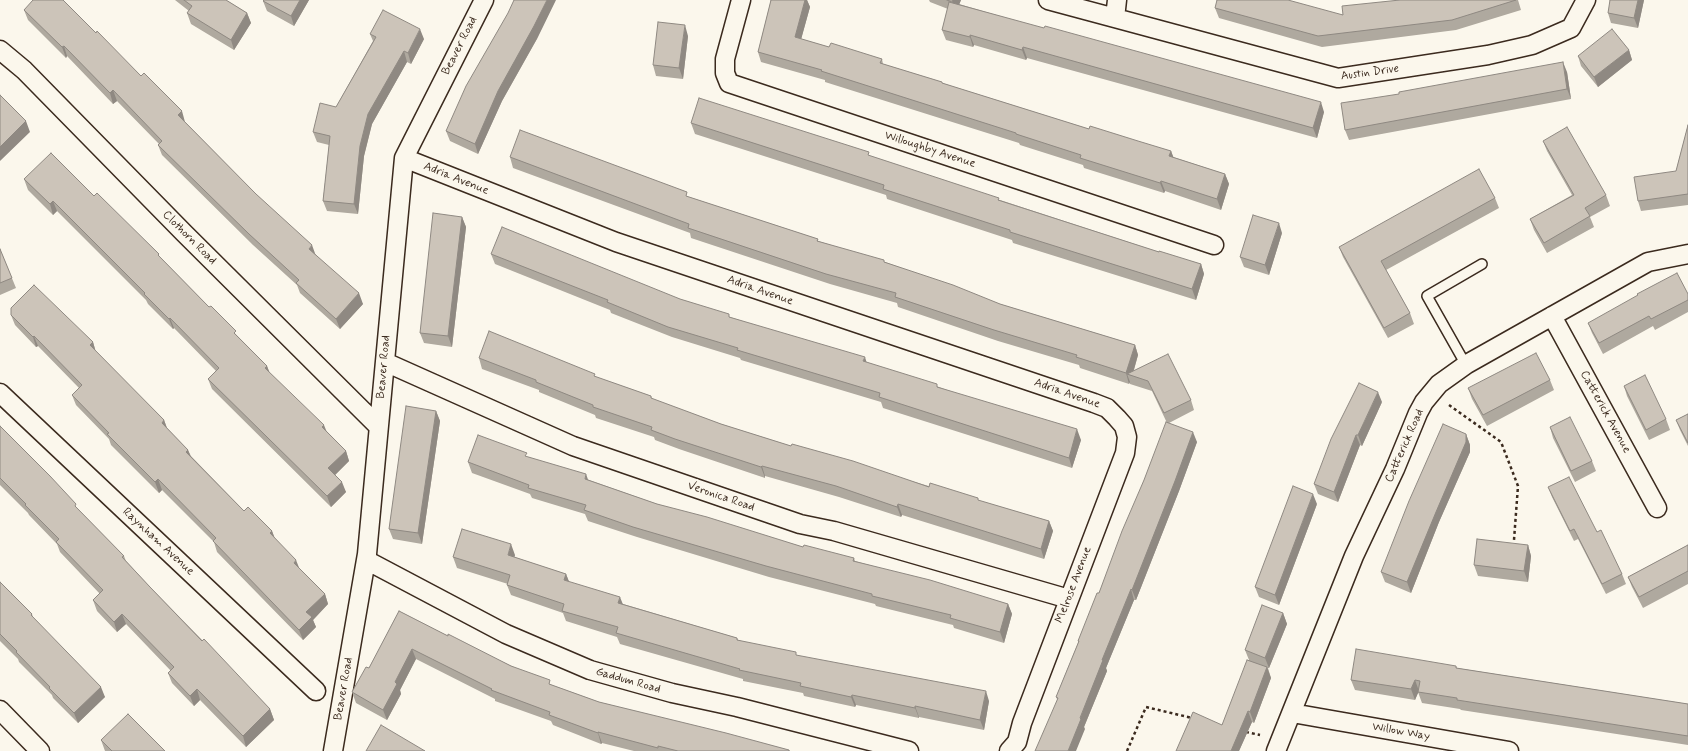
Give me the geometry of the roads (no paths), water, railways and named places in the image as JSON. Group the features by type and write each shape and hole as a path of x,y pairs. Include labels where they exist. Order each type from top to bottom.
{"street":[{"name":"Beaver Road","path":"333,751 366,560 404,158 484,0"},
{"name":"Willoughby Avenue","path":"742,0 724,60 725,73 729,83 1214,245"},
{"name":"Austin Drive","path":"1048,0 1338,78 1488,55 1532,45 1571,28 1586,0"},
{"path":"1115,18 1117,0"},
{"name":"Clothorn Road","path":"0,50 24,70 184,233 378,426"},
{"name":"Adria Avenue","path":"404,158 616,242 1094,403 1107,408 1117,418"},
{"name":"Catterick Road","path":"1278,746 1354,556 1418,414 1439,384 1466,365 1648,262 1688,254"},
{"name":"Catterick Avenue","path":"1552,316 1658,508"},
{"name":"Veronica Road","path":"385,362 581,449 800,524 842,534 1069,599"},
{"name":"Raynham Avenue","path":"0,393 316,691"},
{"name":"Melrose Avenue","path":"1009,751 1017,742 1022,723 1125,453 1127,437 1124,426 1117,418"},
{"name":"Gaddum Road","path":"366,560 506,634 590,670 672,693 737,707 909,751"},
{"path":"0,710 40,751"},
{"name":"Willow Way","path":"1292,713 1509,751"}],"lane":[{"path":"1466,365 1427,296 1482,264"}]}
